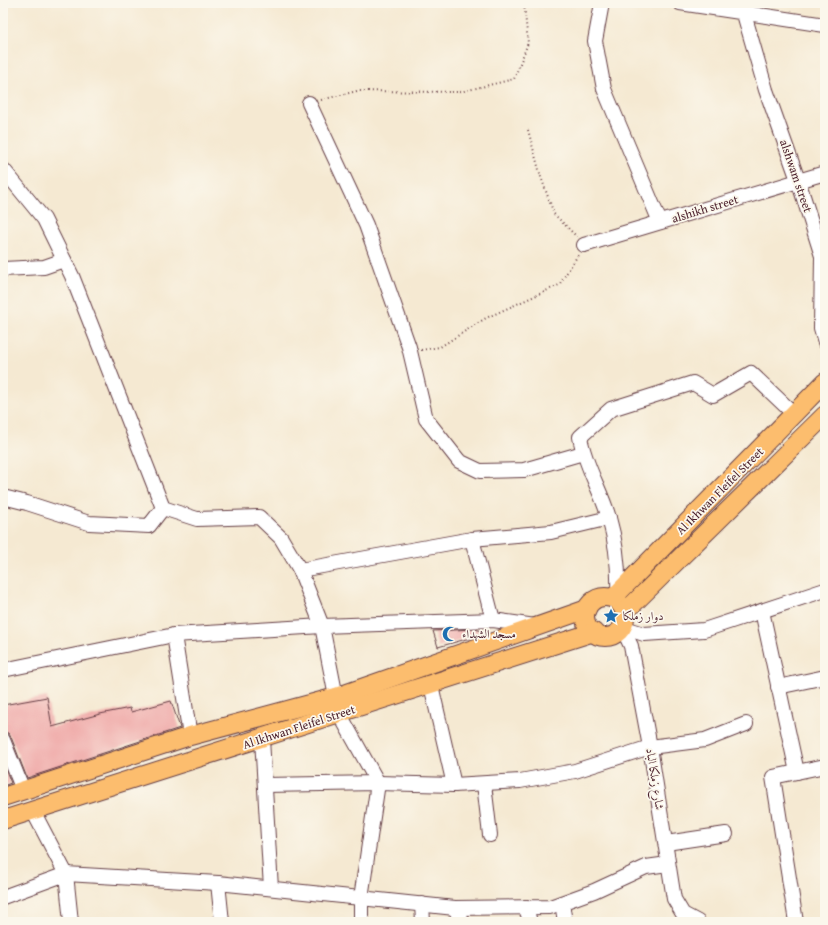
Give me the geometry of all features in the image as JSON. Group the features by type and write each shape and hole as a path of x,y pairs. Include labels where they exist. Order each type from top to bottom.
{"main road":[{"name":"Al Ikhwan Fleifel Street","path":"615,596 795,415 825,382"},
{"name":"Al Ikhwan Fleifel Street","path":"623,620 825,415"},
{"path":"615,596 622,606 623,620 619,631 609,636 598,635 586,622 587,609 590,604 601,598 615,596"},
{"name":"Al Ikhwan Fleifel Street","path":"3,820 262,739 337,705 537,626 587,609"},
{"name":"Al Ikhwan Fleifel Street","path":"3,796 190,736 431,685 594,632"}],"street":[{"path":"602,3 595,41 604,89 660,222"},
{"path":"680,3 744,14 825,25"},
{"name":"alshwam street","path":"744,14 766,90 798,180 822,256 821,328 825,342"},
{"path":"309,103 366,224 410,351 426,419 458,461 480,471 524,470 583,453"},
{"path":"3,169 44,219 64,260 110,369 146,468 163,508 197,519 259,517 281,538 300,570 322,626 337,705 378,782 361,898 360,922"},
{"name":"alshikh street","path":"584,245 825,173"},
{"path":"3,269 44,266 64,260"},
{"path":"615,596 615,547 609,518 583,453 580,437 611,409 693,383 713,395 751,374 795,415"},
{"path":"3,497 27,503 89,524 149,526 163,508"},
{"path":"300,570 472,539 551,532 609,518"},
{"path":"472,539 493,620"},
{"path":"623,620 644,634 704,630 825,590"},
{"path":"762,611 797,772"},
{"path":"3,670 174,635 322,626 493,620 537,626"},
{"name":"شارع زملكا الباد","path":"623,620 631,646 650,747 674,899 684,918 698,922"},
{"path":"174,635 190,736"},
{"path":"778,688 825,677"},
{"path":"431,685 454,785"},
{"path":"265,785 378,782 454,785 520,781 575,771 650,747 705,740 746,724"},
{"path":"262,739 271,888"},
{"path":"4,746 23,790"},
{"path":"796,922 773,777 825,766"},
{"path":"484,784 490,834"},
{"path":"33,811 66,874 71,922"},
{"path":"666,843 726,834"},
{"path":"3,897 66,874 218,883 455,908 550,907 594,891 646,867 668,864"},
{"path":"218,883 222,922"},
{"path":"562,903 565,922"},
{"path":"422,904 423,922"},
{"path":"526,907 530,922"},
{"path":"455,908 462,922"}],"path":[{"path":"309,103 357,91 460,92 514,79 528,44 524,3"},
{"path":"410,351 440,348 486,318 558,284 584,245 554,214 541,177 528,130"}],"building":[{"path":"475,629 482,631 477,636 438,647 433,631"},
{"path":"47,697 52,727 100,714 130,708 131,712 171,701 180,728 27,778 11,737 8,733 3,732 3,705"},
{"path":"3,763 11,783 3,786"}],"place":[{"name":"دوار زملكا","path":"611,616"},
{"name":"مسجد الشهداء","path":"450,634"}]}
